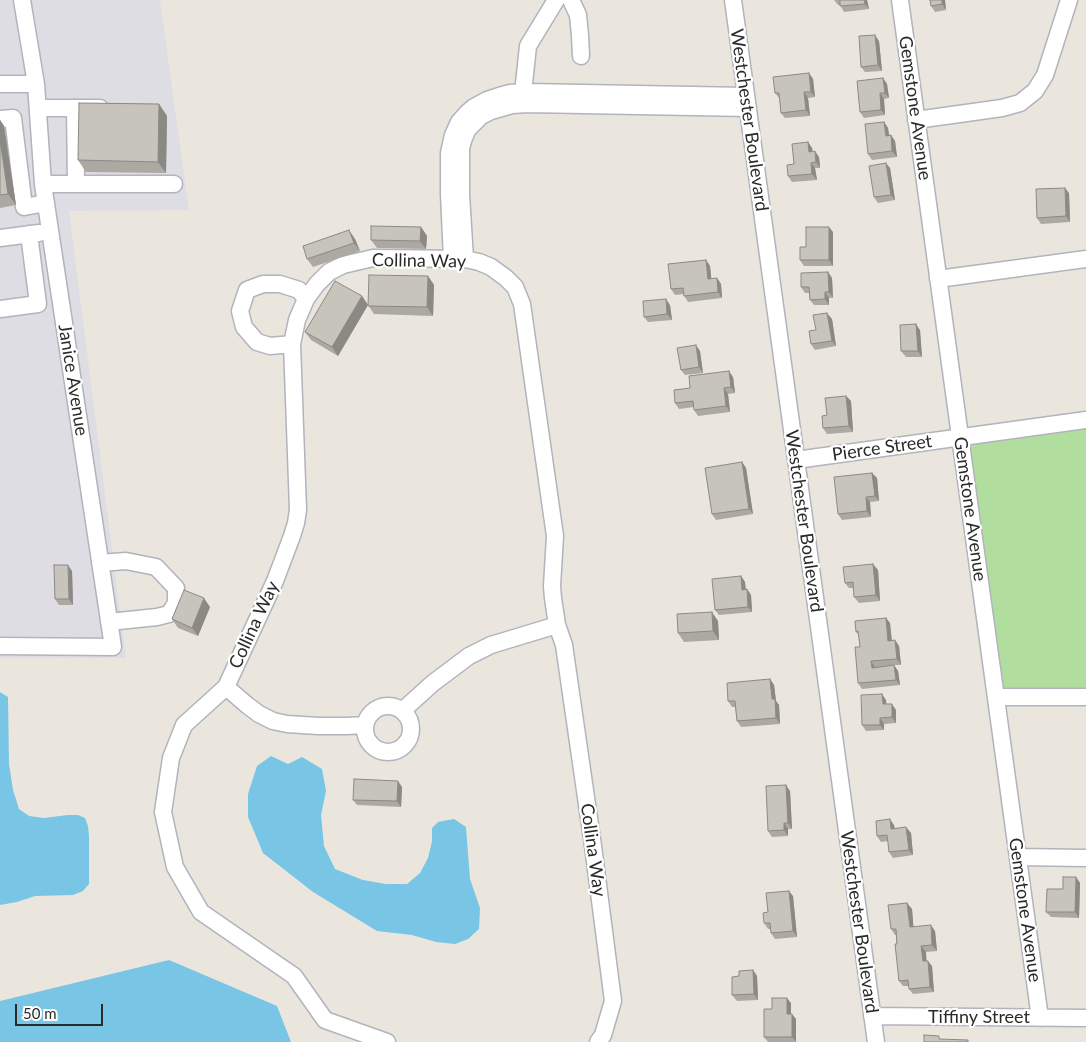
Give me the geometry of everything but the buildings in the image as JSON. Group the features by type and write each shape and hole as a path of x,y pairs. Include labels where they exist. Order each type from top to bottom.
{"street":[{"name":"Janice Avenue","path":"0,646 113,647 46,203 36,84 22,0"},
{"path":"523,99 528,46 556,0"},
{"path":"571,0 578,15 581,56"},
{"name":"Westchester Boulevard","path":"733,0 876,1042"},
{"name":"Gemstone Avenue","path":"900,0 1040,1018"},
{"path":"916,120 1002,108 1020,102 1035,91 1044,75 1069,0"},
{"path":"0,84 36,84"},
{"path":"454,219 439,196 438,188 440,180 449,168 449,153 453,134 460,122 472,117 481,116 523,99 747,102"},
{"path":"38,108 114,108"},
{"path":"75,108 76,184"},
{"path":"459,259 454,219 461,194 461,148 472,117"},
{"path":"0,119 13,118 24,207 46,203"},
{"path":"15,136 40,133"},
{"path":"44,184 174,184"},
{"path":"0,238 51,232"},
{"path":"0,309 38,304 29,234"},
{"name":"Collina Way","path":"387,1042 326,1020 294,976 201,912 175,866 163,812 171,758 184,725 226,687 275,581 296,522 298,510 292,344 297,320 306,299 316,284 329,272 343,265 373,258 459,259 479,262 492,267 506,278 515,287 522,304 555,536 552,586 557,625 564,645 613,1001 603,1035 598,1042"},
{"path":"938,279 1086,258"},
{"path":"292,344 270,346 257,342 244,327 240,311 247,290 263,284 280,284 299,290 306,299"},
{"name":"Pierce Street","path":"796,460 1086,420"},
{"path":"100,563 126,561 156,568 176,588 176,603 169,614 109,622"},
{"path":"402,711 433,683 469,656 492,644 557,625"},
{"path":"226,687 259,714 273,721 318,726 365,726"},
{"path":"996,696 1086,697"},
{"path":"384,706 390,706 402,711 409,721 408,740 398,749 386,751 374,747 367,736 365,726 372,712 384,706"},
{"path":"1018,857 1086,858"},
{"name":"Tiffiny Street","path":"872,1016 1086,1018"}],"shaded area":[{"path":"0,0 160,0 189,210 69,211 126,658 0,658"}],"green space":[{"path":"1086,426 1086,690 1004,689 968,443"}],"water":[{"path":"0,692 8,697 9,764 13,790 19,809 29,816 44,818 78,815 85,818 88,826 89,884 83,891 73,895 35,896 0,905"},
{"path":"271,756 288,764 302,757 322,769 326,791 321,815 324,846 335,869 363,880 386,884 407,884 420,873 428,858 432,841 432,828 438,822 454,819 466,827 470,879 480,908 479,929 468,939 455,944 436,942 412,935 377,931 313,892 263,853 248,817 248,794 257,766"},
{"path":"169,960 277,1006 291,1042 0,1042 0,1001"}]}
